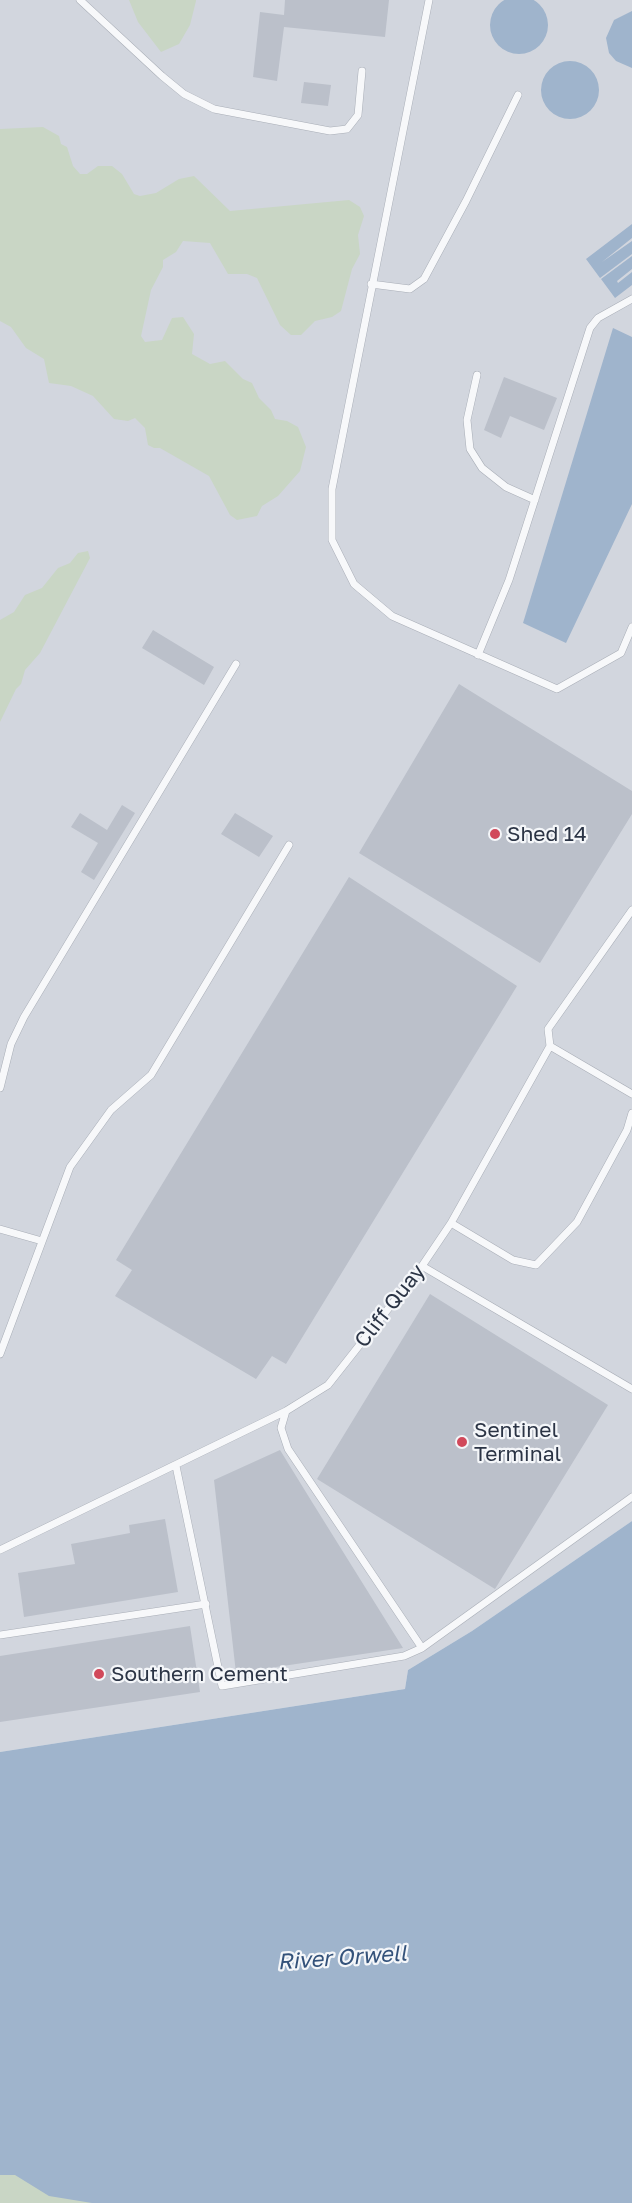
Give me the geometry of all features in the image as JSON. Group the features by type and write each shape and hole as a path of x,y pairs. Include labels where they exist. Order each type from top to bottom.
{"lane":[{"path":"80,0 184,94 214,109 330,131 347,129 358,115 362,71"},
{"path":"429,0 332,489 332,540 354,584 392,616 556,689 621,653 629,642 632,627"},
{"path":"371,284 410,289 424,279 466,201 518,95"},
{"path":"478,655 509,580 590,328 598,318 632,299"},
{"path":"477,375 467,420 470,448 482,468 506,487 536,500"},
{"path":"0,1088 11,1044 24,1017 236,664"},
{"path":"0,1354 70,1167 111,1110 151,1075 289,844"},
{"name":"Cliff Quay","path":"0,1550 286,1411 328,1385 422,1266 451,1223 550,1046 548,1029 632,910"},
{"path":"550,1046 632,1094"},
{"path":"451,1223 513,1260 536,1265 577,1222 627,1130 632,1113"},
{"path":"0,1229 42,1241"},
{"path":"422,1266 632,1389"},
{"path":"286,1411 281,1428 288,1449 422,1648"},
{"path":"176,1466 222,1686 404,1656 422,1648 632,1497"},
{"path":"0,1635 206,1604"}],"shaded area":[{"path":"0,0 632,0 632,1521 472,1631 408,1670 405,1689 0,1752"}],"green space":[{"path":"129,0 196,1 190,25 179,44 161,52 138,22"},
{"path":"43,127 59,136 61,144 67,147 73,166 80,174 87,174 98,166 112,166 122,174 134,194 140,196 156,193 179,179 194,176 230,211 349,200 360,207 364,216 358,235 360,254 352,269 341,311 332,317 315,321 301,335 291,335 280,325 257,278 247,274 228,274 210,243 183,241 176,252 163,260 163,267 151,290 141,336 145,342 162,340 172,318 183,317 194,334 192,354 210,364 225,361 243,379 252,383 259,398 271,410 275,419 287,421 298,427 306,447 300,471 278,496 262,506 257,516 237,520 230,515 209,476 160,448 148,445 145,428 135,418 128,421 114,419 93,396 71,386 49,383 44,359 26,348 11,327 0,321 0,129"},
{"path":"88,551 90,558 40,653 25,670 21,684 16,689 0,722 0,620 14,612 25,595 42,588 58,568 70,563 78,553"},
{"path":"0,2138 148,2203 0,2203"}],"water":[{"path":"519,-4 535,1 543,9 548,25 543,41 535,49 519,54 503,49 495,41 490,25 495,9 503,1"},
{"path":"632,11 632,68 616,61 609,53 606,38 614,20"},
{"path":"570,61 581,63 594,74 599,90 597,101 586,114 570,119 559,117 546,106 541,90 543,79 554,66"},
{"path":"632,224 632,238 602,262 632,241 632,254 600,278 586,259"},
{"path":"632,256 632,269 617,281 618,283 632,272 632,285 615,298 601,279"},
{"path":"613,328 632,337 632,504 566,643 523,623"},
{"name":"River Orwell","path":"632,1521 632,2203 92,2203 49,2196 15,2175 0,2175 0,1752 405,1689 408,1670 472,1631"}],"building":[{"path":"285,0 389,0 385,37 284,27 277,81 253,77 260,12 284,15"},
{"path":"304,82 331,85 328,106 301,103"},
{"path":"504,377 557,398 544,430 510,416 501,438 484,430"},
{"path":"153,630 214,667 204,685 142,648"},
{"name":"Shed 14","path":"459,684 632,791 632,814 540,963 359,853"},
{"path":"122,805 135,813 94,880 81,872 98,843 71,827 80,813 107,830"},
{"path":"235,813 273,836 259,857 221,834"},
{"path":"349,877 517,986 286,1364 272,1356 256,1379 115,1296 132,1270 116,1260"},
{"name":"Sentinel Terminal","path":"430,1294 608,1405 495,1589 317,1479"},
{"path":"280,1450 403,1648 236,1673 214,1480"},
{"path":"165,1519 178,1592 24,1617 18,1573 75,1564 71,1544 130,1533 129,1525"},
{"name":"Southern Cement","path":"190,1626 200,1692 0,1722 0,1656"}],"place":[{"name":"Shed 14","path":"495,834"},
{"name":"Sentinel Terminal","path":"462,1442"},
{"name":"Southern Cement","path":"99,1674"}]}
